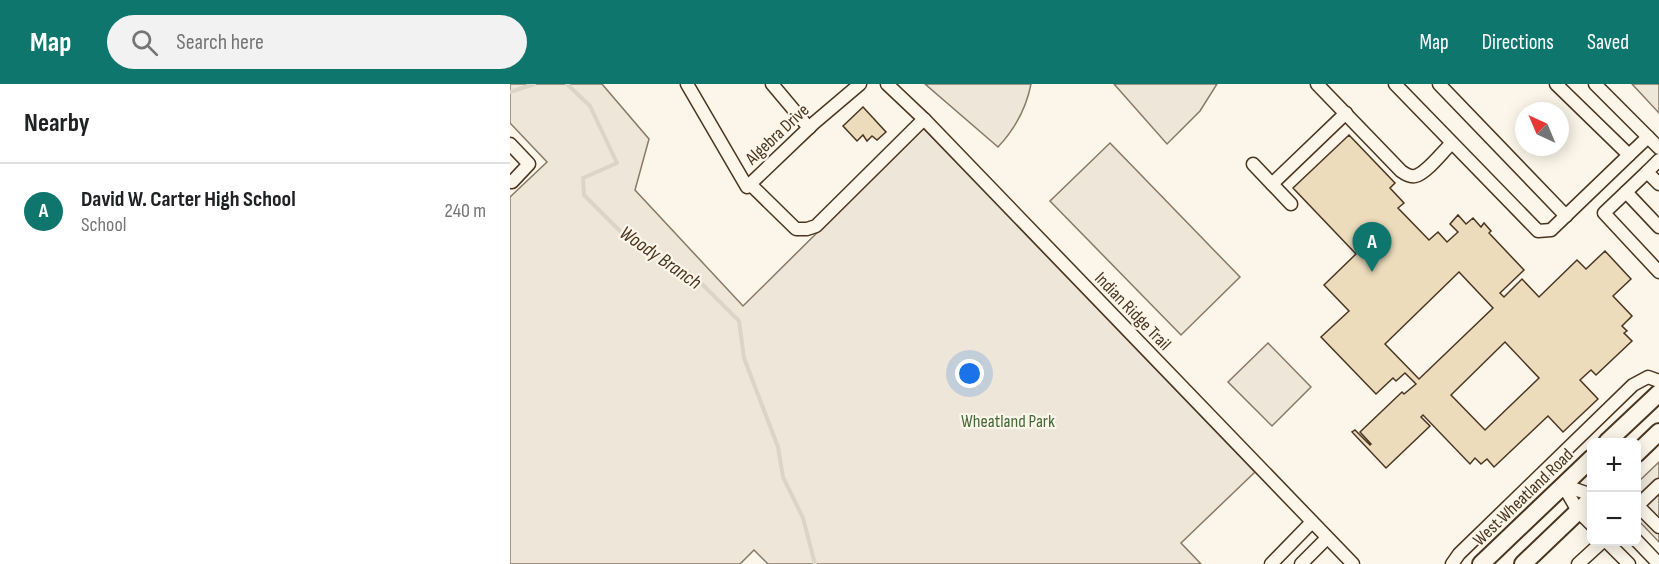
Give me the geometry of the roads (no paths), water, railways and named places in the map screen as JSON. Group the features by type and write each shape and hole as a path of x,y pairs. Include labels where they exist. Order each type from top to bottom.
{"main road":[{"path":"1611,438 1659,393"},
{"path":"1641,449 1659,432"},
{"name":"West Wheatland Road","path":"1481,564 1587,463"},
{"path":"1523,564 1587,501"}],"street":[{"path":"687,84 749,185 796,229 816,226 924,119"},
{"path":"772,84 809,128"},
{"name":"Algebra Drive","path":"749,185 860,84"},
{"name":"Indian Ridge Trail","path":"887,84 924,119 1353,564"},
{"path":"1317,84 1407,175 1413,176 1421,173 1452,143"},
{"path":"1395,84 1538,231 1551,230 1648,137"},
{"path":"1439,84 1566,216"},
{"path":"1556,84 1629,155"},
{"path":"1595,84 1659,148"},
{"path":"1272,184 1346,113"},
{"path":"510,144 529,165 512,182"},
{"path":"1659,160 1604,213 1659,272"},
{"path":"1253,164 1291,204"},
{"path":"1647,172 1659,184"},
{"path":"1626,192 1659,227"},
{"path":"1452,564 1459,554 1633,385 1648,377 1659,381"},
{"path":"1563,485 1587,494"},
{"path":"1563,485 1578,511 1587,520"},
{"path":"1641,503 1659,485"},
{"path":"1641,511 1659,527"},
{"path":"1272,564 1312,522"},
{"path":"1301,564 1327,538"},
{"path":"1641,545 1659,564"},
{"path":"1578,564 1598,546"},
{"path":"1611,546 1629,564"}],"waterway":[{"name":"Woody Branch","path":"510,92 534,84"},
{"name":"Woody Branch","path":"567,84 590,106 617,163 583,178 584,195 624,235 694,276 739,321 744,358 778,447 783,477 803,518 815,564"}],"place":[{"name":"David W. Carter High School","path":"1372,272"}],"park label":[{"name":"Wheatland Park","path":"1008,421"}]}
